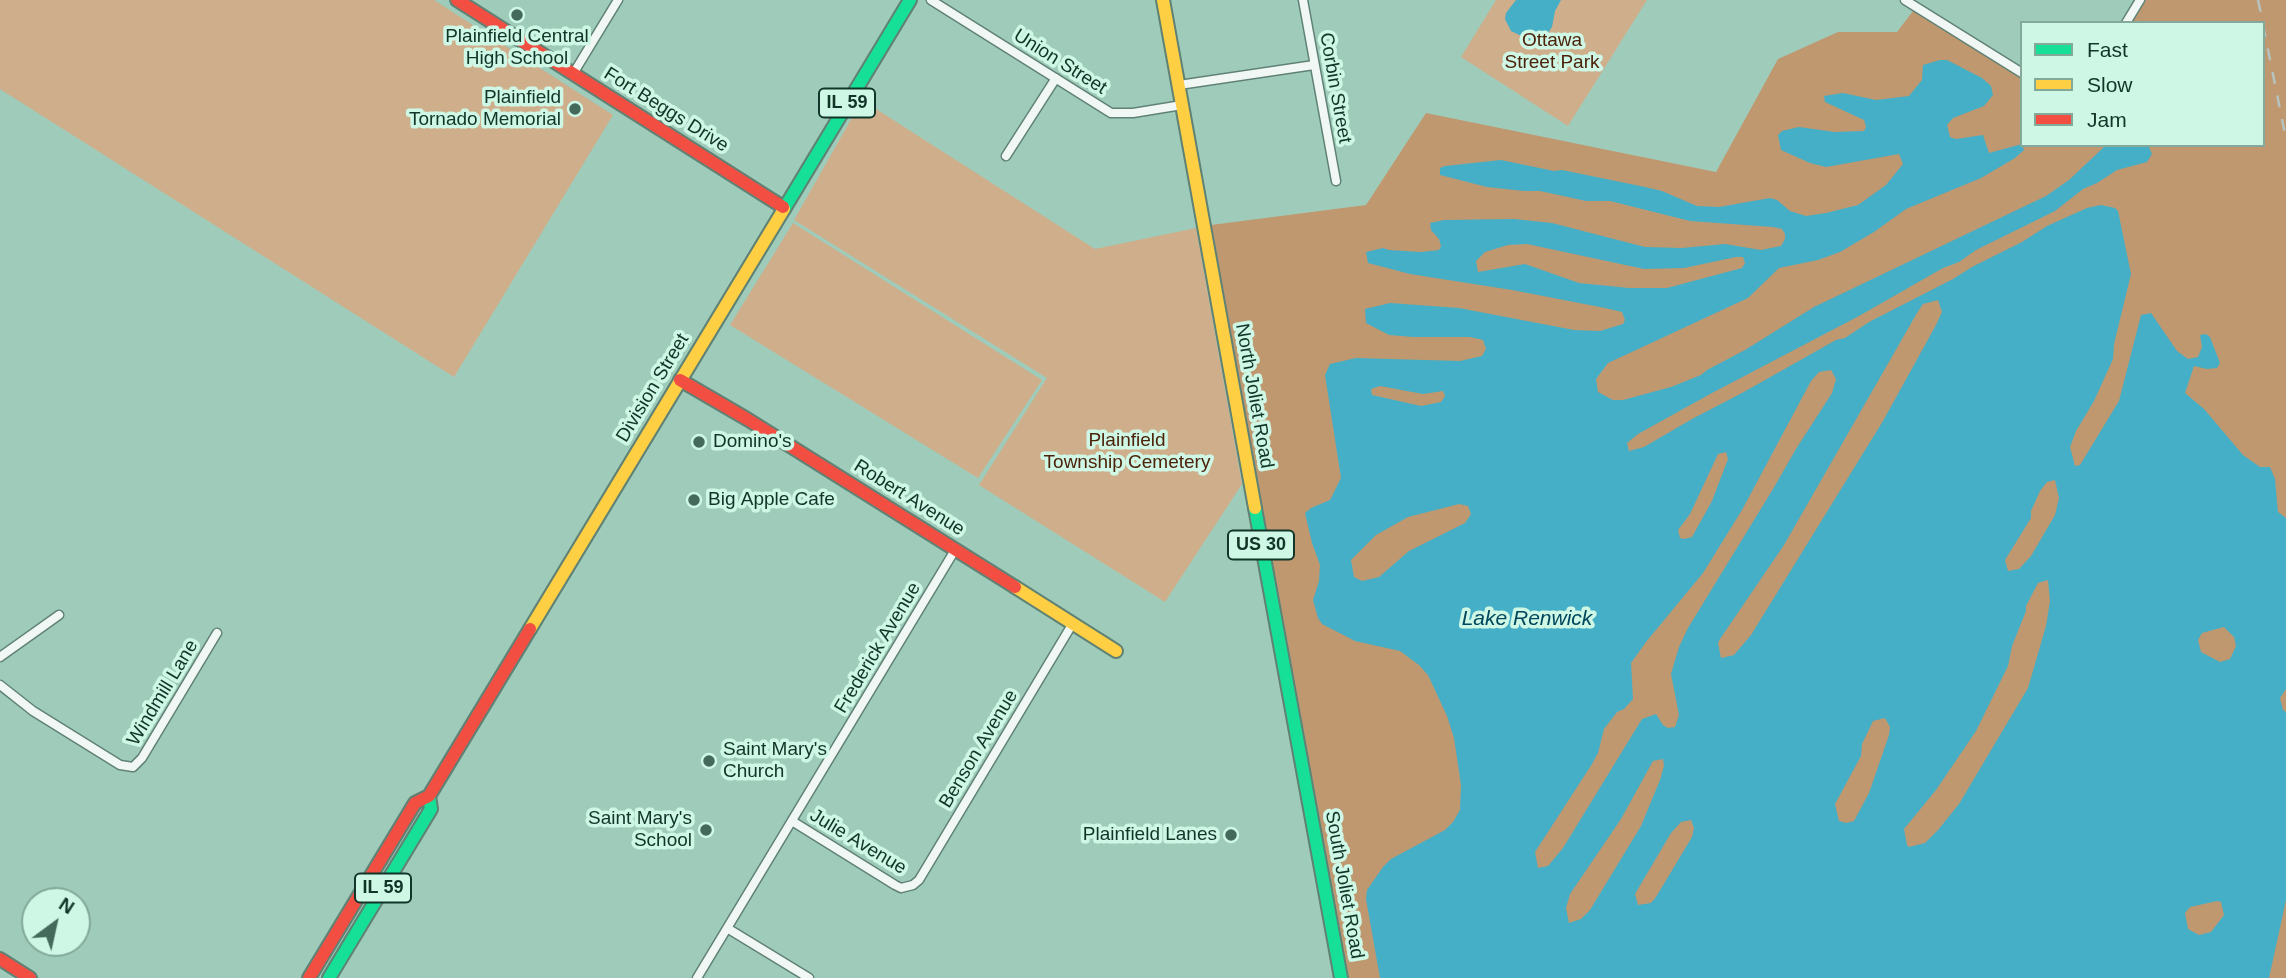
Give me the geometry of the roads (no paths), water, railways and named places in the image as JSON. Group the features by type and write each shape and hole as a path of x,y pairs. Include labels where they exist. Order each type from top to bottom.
{"main road":[{"name":"Fort Beggs Drive","path":"457,0 783,207"},
{"name":"Division Street","path":"309,978 415,803 429,796 910,0"},
{"name":"North Joliet Road","path":"1163,0 1308,799"},
{"name":"Robert Avenue","path":"680,380 747,419 1116,652"},
{"name":"Division Street","path":"329,978 431,809 429,796"},
{"name":"South Joliet Road","path":"1308,799 1341,978"},
{"path":"0,959 30,978"}],"street":[{"path":"573,74 618,0"},
{"name":"Union Street","path":"931,0 1111,113 1133,113 1182,104"},
{"name":"Corbin Street","path":"1303,0 1336,181"},
{"path":"1905,0 2020,72"},
{"path":"2127,21 2140,0"},
{"path":"1179,85 1314,65"},
{"path":"1006,156 1056,78"},
{"name":"Frederick Avenue","path":"697,978 955,550"},
{"path":"0,657 59,615"},
{"name":"Benson Avenue","path":"907,887 919,880 1073,623"},
{"name":"Windmill Lane","path":"0,685 33,711 120,765 133,767 142,758 217,633"},
{"name":"Julie Avenue","path":"792,821 895,885 907,887"},
{"path":"727,928 809,978"}],"water":[{"path":"1516,0 1561,0 1555,11 1552,27 1545,37 1532,41 1511,31 1505,19 1506,13"},
{"name":"Lake Renwick","path":"1940,60 1947,60 1982,78 1991,86 1993,95 1984,106 1953,118 1947,125 1950,137 1956,139 1983,135 1989,153 2020,145 2024,150 1981,178 1906,209 1840,252 1818,260 1779,268 1748,298 1608,363 1596,379 1598,392 1613,400 1623,400 1671,387 1701,375 1814,307 2046,196 2069,180 2104,147 2149,147 2152,154 2147,162 2117,170 2083,189 2055,211 1976,250 1959,262 1943,268 1859,316 1712,393 1638,434 1627,443 1629,451 1644,447 2047,226 2087,208 2101,205 2115,208 2118,211 2131,274 2114,344 2113,359 2070,447 2075,466 2080,465 2119,401 2141,315 2151,313 2177,351 2188,359 2198,357 2202,347 2200,335 2206,334 2210,337 2220,363 2217,368 2194,366 2185,393 2204,409 2243,455 2260,467 2270,467 2275,479 2278,512 2286,518 2286,689 2280,698 2286,712 2286,900 2269,978 1380,978 1366,899 1367,890 1391,859 1445,830 1453,822 1460,810 1461,785 1454,738 1428,675 1400,651 1355,641 1322,624 1318,618 1313,600 1319,581 1320,565 1305,513 1330,500 1341,478 1325,375 1330,364 1356,358 1460,361 1482,356 1486,349 1483,340 1470,337 1389,335 1366,323 1365,309 1390,303 1459,308 1574,330 1600,331 1623,324 1625,320 1622,312 1605,308 1410,274 1368,263 1366,252 1383,248 1421,252 1439,250 1439,239 1431,230 1430,223 1444,220 1514,219 1552,223 1645,247 1682,248 1725,244 1761,250 1781,246 1785,239 1782,229 1690,221 1610,201 1586,201 1540,191 1487,187 1440,175 1440,168 1501,160 1645,187 1697,206 1719,207 1770,198 1777,200 1790,211 1806,216 1826,213 1858,205 1886,185 1903,164 1899,154 1826,167 1781,150 1778,135 1782,131 1799,127 1835,132 1864,131 1864,120 1825,102 1824,96 1843,93 1876,100 1909,96 1922,80 1923,65","holes":["1527,244 1644,269 1684,268 1736,257 1743,257 1745,263 1742,268 1667,288 1629,288 1579,283 1525,264 1478,272 1476,261 1485,252 1508,245","1938,300 1942,312 1883,421 1751,635 1734,655 1721,658 1718,643 1720,639 1784,545 1923,304","1831,370 1836,379 1832,393 1679,647 1671,674 1679,715 1675,727 1668,728 1663,725 1656,714 1642,719 1563,848 1548,866 1538,868 1535,852 1592,764 1598,753 1604,729 1617,712 1633,699 1631,663 1703,573 1742,510 1811,381 1819,372","1380,386 1423,394 1443,391 1445,396 1441,402 1421,406 1372,395 1371,389","1726,452 1728,459 1712,501 1692,537 1680,538 1678,530 1690,514 1718,454","2055,480 2059,498 2055,515 2031,556 2019,569 2008,571 2005,560 2031,518 2031,511 2047,482","1459,504 1468,506 1471,514 1465,523 1409,551 1379,577 1362,581 1354,577 1351,560 1376,535 1408,517","2048,580 2050,601 2046,626 2028,688 1959,804 1925,843 1909,847 1904,829 1936,790 1976,731 2008,666 2026,606 2038,583","2224,627 2234,637 2236,646 2230,659 2220,662 2201,652 2198,640 2202,633","1885,718 1890,727 1889,735 1869,793 1854,821 1846,823 1839,821 1835,804 1861,756 1862,744 1873,721","1663,759 1660,780 1641,826 1590,910 1581,919 1569,923 1566,908 1570,894 1621,819 1653,761","1691,820 1694,828 1692,837 1656,897 1651,903 1638,905 1635,894 1671,833 1681,822","2217,901 2221,902 2224,915 2211,932 2199,935 2188,929 2185,913 2190,907"]}],"railway":[{"path":"2258,0 2263,21"},
{"path":"2265,35 2286,139"}],"place":[{"name":"Plainfield Central High School","path":"517,15"},
{"name":"Plainfield Tornado Memorial","path":"575,109"},
{"name":"Domino's","path":"699,442"},
{"name":"Big Apple Cafe","path":"694,500"},
{"name":"Saint Mary's Church","path":"709,761"},
{"name":"Saint Mary's School","path":"706,830"},
{"name":"Plainfield Lanes","path":"1231,835"}],"park label":[{"name":"Ottawa Street Park","path":"1552,52"},
{"name":"Plainfield Township Cemetery","path":"1127,452"}]}
